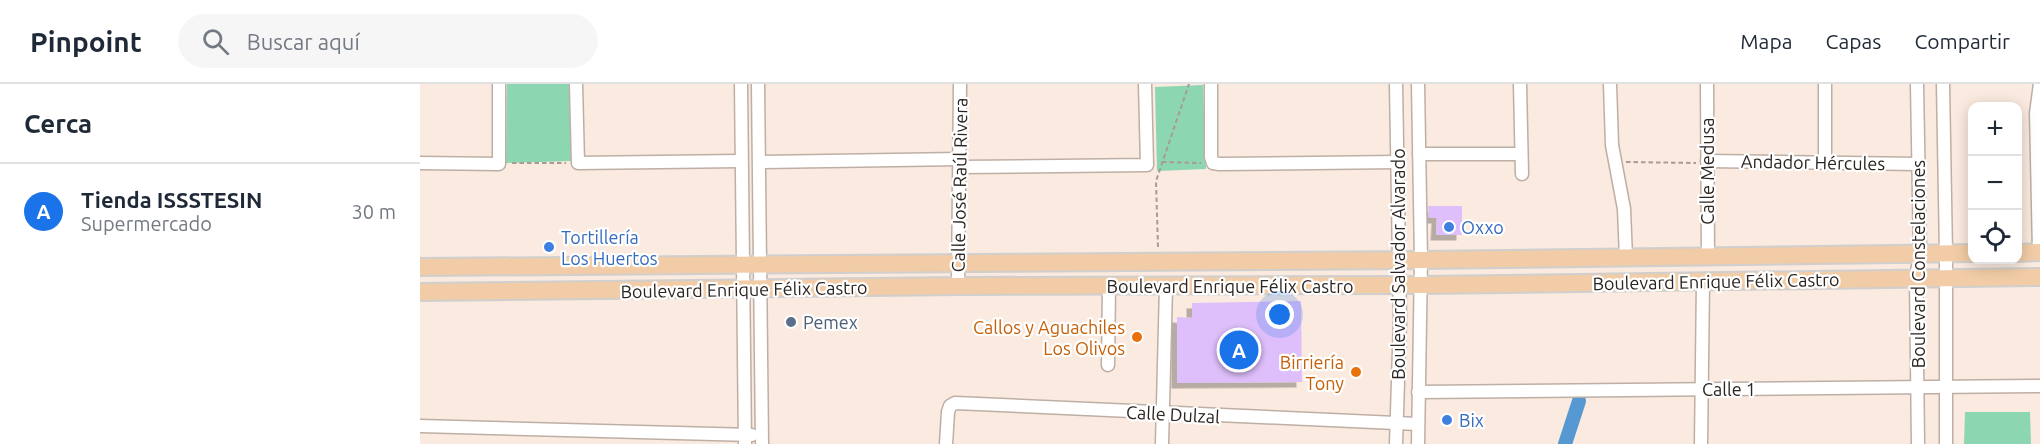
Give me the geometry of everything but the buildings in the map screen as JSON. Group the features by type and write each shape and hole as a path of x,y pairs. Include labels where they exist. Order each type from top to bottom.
{"main road":[{"path":"2022,253 2040,252"},
{"name":"Boulevard Enrique Félix Castro","path":"420,267 1421,260 1968,253"},
{"name":"Boulevard Enrique Félix Castro","path":"420,292 958,286 1421,285 2040,277"}],"street":[{"path":"420,163 499,164 499,84"},
{"path":"576,84 578,162 740,161"},
{"path":"741,84 740,161 745,439"},
{"path":"420,426 762,440 758,84"},
{"name":"Calle José Raúl Rivera","path":"958,286 960,84"},
{"path":"760,162 1148,165 1144,84"},
{"path":"1211,84 1211,157 1213,163 1398,162"},
{"name":"Boulevard Salvador Alvarado","path":"1396,84 1400,285 1396,444"},
{"name":"Boulevard Salvador Alvarado","path":"1418,84 1421,260 1418,444"},
{"path":"1520,84 1522,174"},
{"path":"1610,84 1612,145 1624,209 1626,258"},
{"name":"Calle Medusa","path":"1707,84 1708,257"},
{"path":"1825,84 1825,163"},
{"name":"Boulevard Constelaciones","path":"1917,84 1920,254 1916,278 1918,444"},
{"name":"Boulevard Constelaciones","path":"1943,84 1946,444"},
{"path":"2040,84 2036,113 2040,252"},
{"path":"741,123 759,123"},
{"path":"1419,154 1521,154"},
{"name":"Andador Hércules","path":"1707,160 1918,164"},
{"path":"1398,192 1420,192"},
{"path":"1701,444 1703,281"},
{"path":"1107,365 1109,286"},
{"path":"1162,444 1166,286"},
{"name":"Calle 1","path":"1418,392 2040,386"},
{"name":"Calle Dulzal","path":"946,444 948,412 950,406 955,404 1418,424"}],"path":[{"path":"1158,262 1156,181 1189,84"},
{"path":"1617,162 1697,163 1707,160"},
{"path":"499,164 578,162"},
{"path":"1148,165 1163,162 1213,163"}],"green space":[{"path":"507,84 570,84 571,161 506,163"},
{"path":"1203,85 1206,169 1157,171 1155,87"},
{"path":"1965,412 2030,412 2031,444 1964,444"}],"waterway":[{"path":"1565,444 1579,401"}],"place":[{"name":"Oxxo","path":"1449,227"},
{"name":"Tortillería Los Huertos","path":"549,247"},
{"name":"Pemex","path":"791,322"},
{"name":"Callos y Aguachiles Los Olivos","path":"1137,337"},
{"name":"Tienda ISSSTESIN","path":"1239,350"},
{"name":"Birriería Tony","path":"1356,372"},
{"name":"Bix","path":"1447,420"}]}
